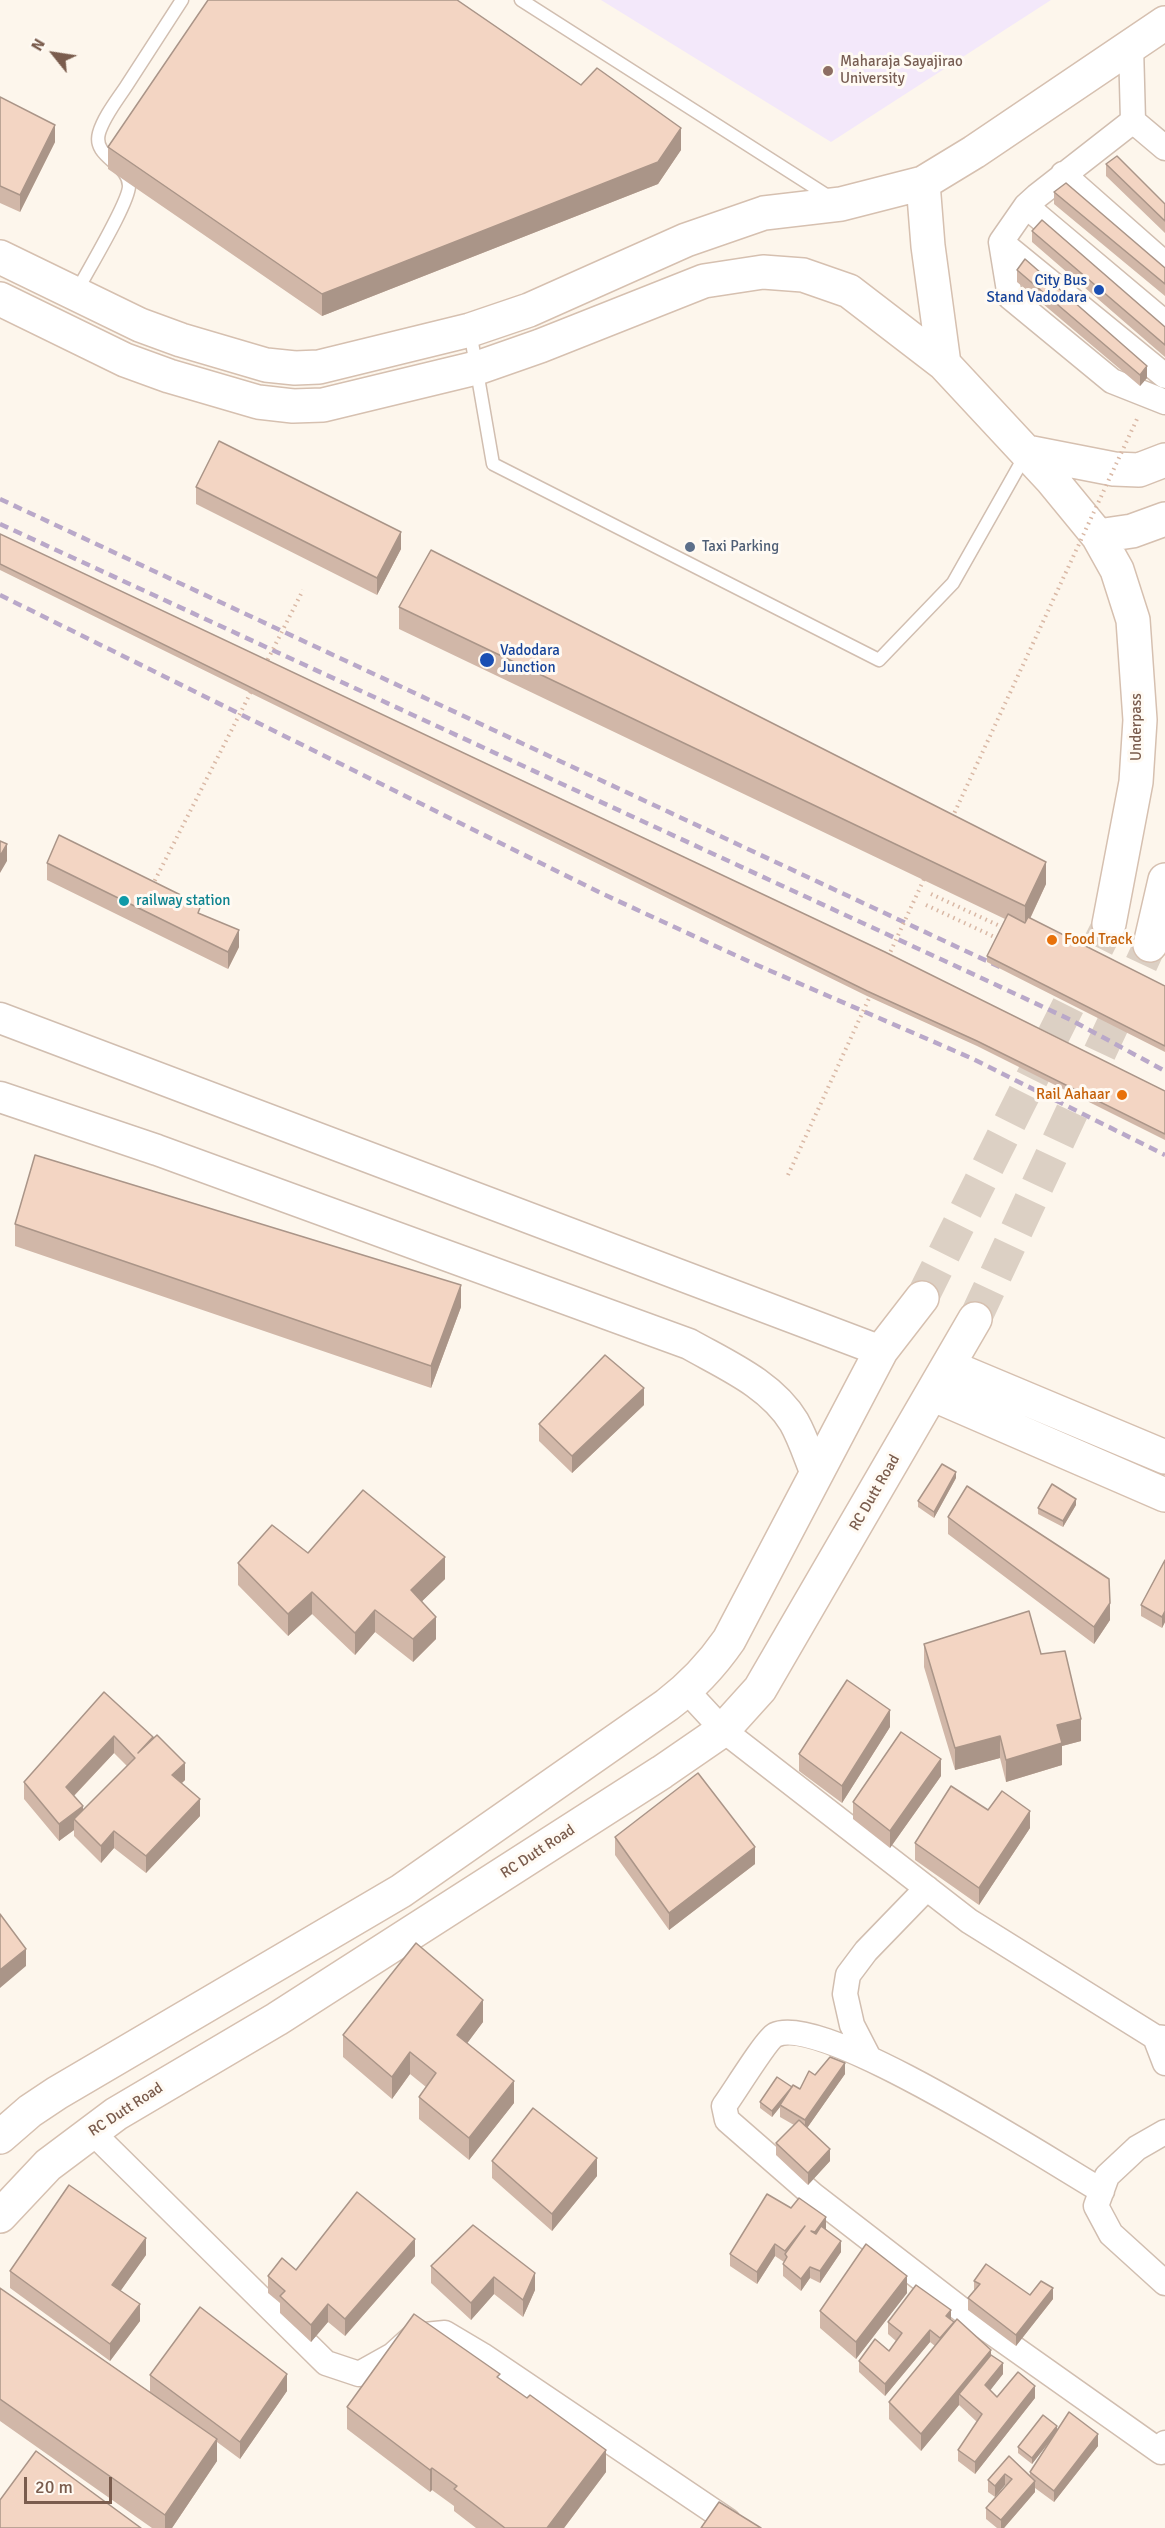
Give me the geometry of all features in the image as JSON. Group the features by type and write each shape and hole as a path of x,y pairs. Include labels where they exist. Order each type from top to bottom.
{"main road":[{"path":"0,257 140,325 181,340 266,365 295,368 318,367 470,330 529,310 686,240 764,213 841,204 923,183 974,152 1165,23"},
{"path":"923,183 928,246 944,364"},
{"name":"Underpass","path":"0,299 125,360 169,376 258,402 293,406 323,405 476,367 540,346 704,282 763,272 803,275 849,291 944,364 1027,452 1098,536 1117,570 1133,620 1140,720 1136,782 1109,924"},
{"path":"1027,452 1114,469 1139,470 1165,460"},
{"path":"1098,536 1132,531 1165,519"},
{"path":"1150,945 1165,880"},
{"path":"0,2136 30,2111 57,2093 401,1891 686,1690 714,1662 729,1640 881,1351 922,1298"},
{"path":"975,1319 948,1365 1165,1457"},
{"name":"RC Dutt Road","path":"0,2216 48,2165 116,2114 286,2013 662,1772 723,1730 760,1689 948,1365"},
{"path":"932,1394 1165,1496"}],"street":[{"path":"1131,46 1133,121 1165,148"},
{"path":"1133,121 1063,174 1026,206 1001,242 1010,297 1112,381 1165,402"},
{"path":"1063,174 1165,264"},
{"path":"1026,206 1165,323"},
{"path":"1001,242 1165,376"},
{"path":"0,1018 881,1351"},
{"path":"0,1097 157,1150 689,1344 756,1382 774,1399 794,1421 816,1474"},
{"path":"686,1690 723,1730 969,1922 1160,2038 1165,2063"},
{"path":"869,2058 852,2025 845,1994 848,1975 866,1951 927,1888"},
{"path":"1102,2191 934,2091 869,2058 790,2031 773,2036 724,2106 728,2120 813,2195 980,2324 1161,2452 1165,2443"},
{"path":"92,2132 326,2363 359,2374 393,2355 414,2336 445,2333 482,2355 728,2521"},
{"path":"1165,2132 1137,2148 1107,2176 1096,2206 1111,2234 1165,2283"}],"lane":[{"path":"75,294 121,209 129,186 124,171 107,157 98,144 99,133 115,103 182,0"},
{"path":"521,0 841,204"},
{"path":"470,330 493,464 879,660 953,583 1027,452"}],"path":[{"path":"950,821 1137,419"},
{"path":"259,676 303,590"},
{"path":"151,889 254,686"},
{"path":"886,961 926,875"},
{"path":"931,894 1006,930"},
{"path":"927,905 1001,940"},
{"path":"788,1175 872,993"}],"shaded area":[{"name":"Maharaja Sayajirao University","path":"601,0 1051,0 831,142"}],"building":[{"path":"208,0 457,0 581,85 597,68 681,128 658,162 322,294 108,147"},
{"path":"0,97 55,125 20,195 0,186"},
{"path":"1117,156 1165,204 1165,221 1106,164"},
{"path":"1066,183 1165,268 1165,284 1054,192"},
{"path":"1042,220 1165,327 1165,345 1032,231"},
{"path":"1025,259 1147,366 1140,375 1017,270"},
{"path":"219,441 401,532 377,578 196,487"},
{"path":"0,534 885,952 1165,1091 1165,1134 977,1041 867,991 0,564"},
{"path":"431,550 1046,862 1025,906 399,607"},
{"path":"59,835 201,905 198,913 239,930 228,952 47,863"},
{"path":"0,841 7,844 0,856"},
{"path":"1008,914 1025,923 1028,917 1165,986 1165,1046 987,956"},
{"path":"35,1155 461,1285 431,1366 15,1224"},
{"path":"605,1355 644,1388 572,1456 539,1424"},
{"path":"942,1464 956,1472 934,1512 918,1501"},
{"path":"1052,1484 1076,1499 1063,1521 1038,1508"},
{"path":"967,1486 1109,1579 1110,1603 1094,1627 948,1517"},
{"path":"363,1490 445,1557 411,1590 436,1617 413,1639 375,1610 355,1633 312,1592 288,1614 238,1563 272,1525 308,1553"},
{"path":"1165,1560 1165,1611 1162,1617 1141,1605"},
{"path":"1029,1611 1041,1654 1065,1651 1081,1719 1057,1725 1062,1743 1006,1760 1000,1736 955,1748 924,1644"},
{"path":"847,1680 890,1710 842,1786 799,1754"},
{"path":"104,1692 153,1737 138,1753 157,1735 185,1763 172,1775 200,1799 146,1856 114,1831 101,1846 74,1819 135,1758 114,1736 66,1787 83,1806 59,1824 24,1782"},
{"path":"901,1732 941,1759 890,1831 853,1802"},
{"path":"698,1773 755,1847 669,1913 615,1837"},
{"path":"951,1786 988,1810 1002,1791 1030,1811 979,1888 915,1843"},
{"path":"0,1914 26,1949 0,1970"},
{"path":"416,1943 483,2000 457,2035 514,2081 469,2138 419,2097 436,2073 410,2052 392,2077 343,2035"},
{"path":"830,2057 845,2063 805,2120 780,2105 793,2085 800,2089 809,2071 815,2075"},
{"path":"777,2077 792,2087 772,2111 760,2102"},
{"path":"533,2108 597,2158 552,2214 492,2161"},
{"path":"799,2120 830,2149 808,2173 776,2143"},
{"path":"69,2185 146,2238 112,2285 140,2304 110,2344 10,2271"},
{"path":"357,2192 415,2239 345,2319 328,2304 311,2325 280,2296 285,2291 268,2276 282,2258 296,2270"},
{"path":"767,2194 791,2208 799,2198 826,2217 815,2232 811,2231 816,2234 821,2226 841,2241 820,2271 810,2267 801,2279 783,2264 787,2257 785,2254 805,2226 785,2251 775,2244 757,2272 730,2254"},
{"path":"473,2225 535,2273 523,2300 494,2277 471,2303 431,2266"},
{"path":"866,2244 907,2276 856,2342 820,2311"},
{"path":"986,2264 1030,2295 1041,2281 1053,2288 1016,2335 968,2298 980,2284 974,2281"},
{"path":"916,2285 951,2310 946,2316 954,2322 940,2338 930,2330 885,2384 859,2361 875,2339 889,2351 902,2333 888,2322"},
{"path":"0,2288 217,2439 165,2515 0,2399"},
{"path":"200,2307 287,2374 240,2442 150,2375"},
{"path":"414,2314 500,2374 497,2377 527,2398 530,2395 606,2450 547,2528 505,2528 454,2489 457,2486 432,2468 430,2470 347,2407"},
{"path":"957,2319 991,2350 921,2434 889,2402"},
{"path":"991,2355 1003,2363 985,2385 997,2397 1018,2372 1035,2386 975,2462 958,2450 982,2414 959,2394"},
{"path":"1069,2412 1098,2434 1054,2491 1030,2472"},
{"path":"1043,2415 1057,2426 1032,2458 1018,2447"},
{"path":"36,2451 141,2528 0,2528 0,2500"},
{"path":"1009,2456 1035,2481 1001,2520 986,2508 1012,2479 1005,2474 995,2486 988,2480"},
{"path":"719,2502 761,2528 701,2528"}],"tunnel":[{"path":"922,1298 1109,924"},
{"path":"975,1319 1150,945"}],"railway":[{"path":"0,499 1002,968"},
{"path":"0,524 1071,1020 1165,1071"},
{"path":"0,595 603,894 750,962 971,1058 1165,1155"}],"place":[{"name":"Maharaja Sayajirao University","path":"828,71"},
{"name":"City Bus Stand Vadodara","path":"1099,290"},
{"name":"Taxi Parking","path":"690,547"},
{"name":"Vadodara Junction","path":"487,660"},
{"name":"railway station","path":"124,901"},
{"name":"Food Track","path":"1052,940"},
{"name":"Rail Aahaar","path":"1122,1095"}]}
